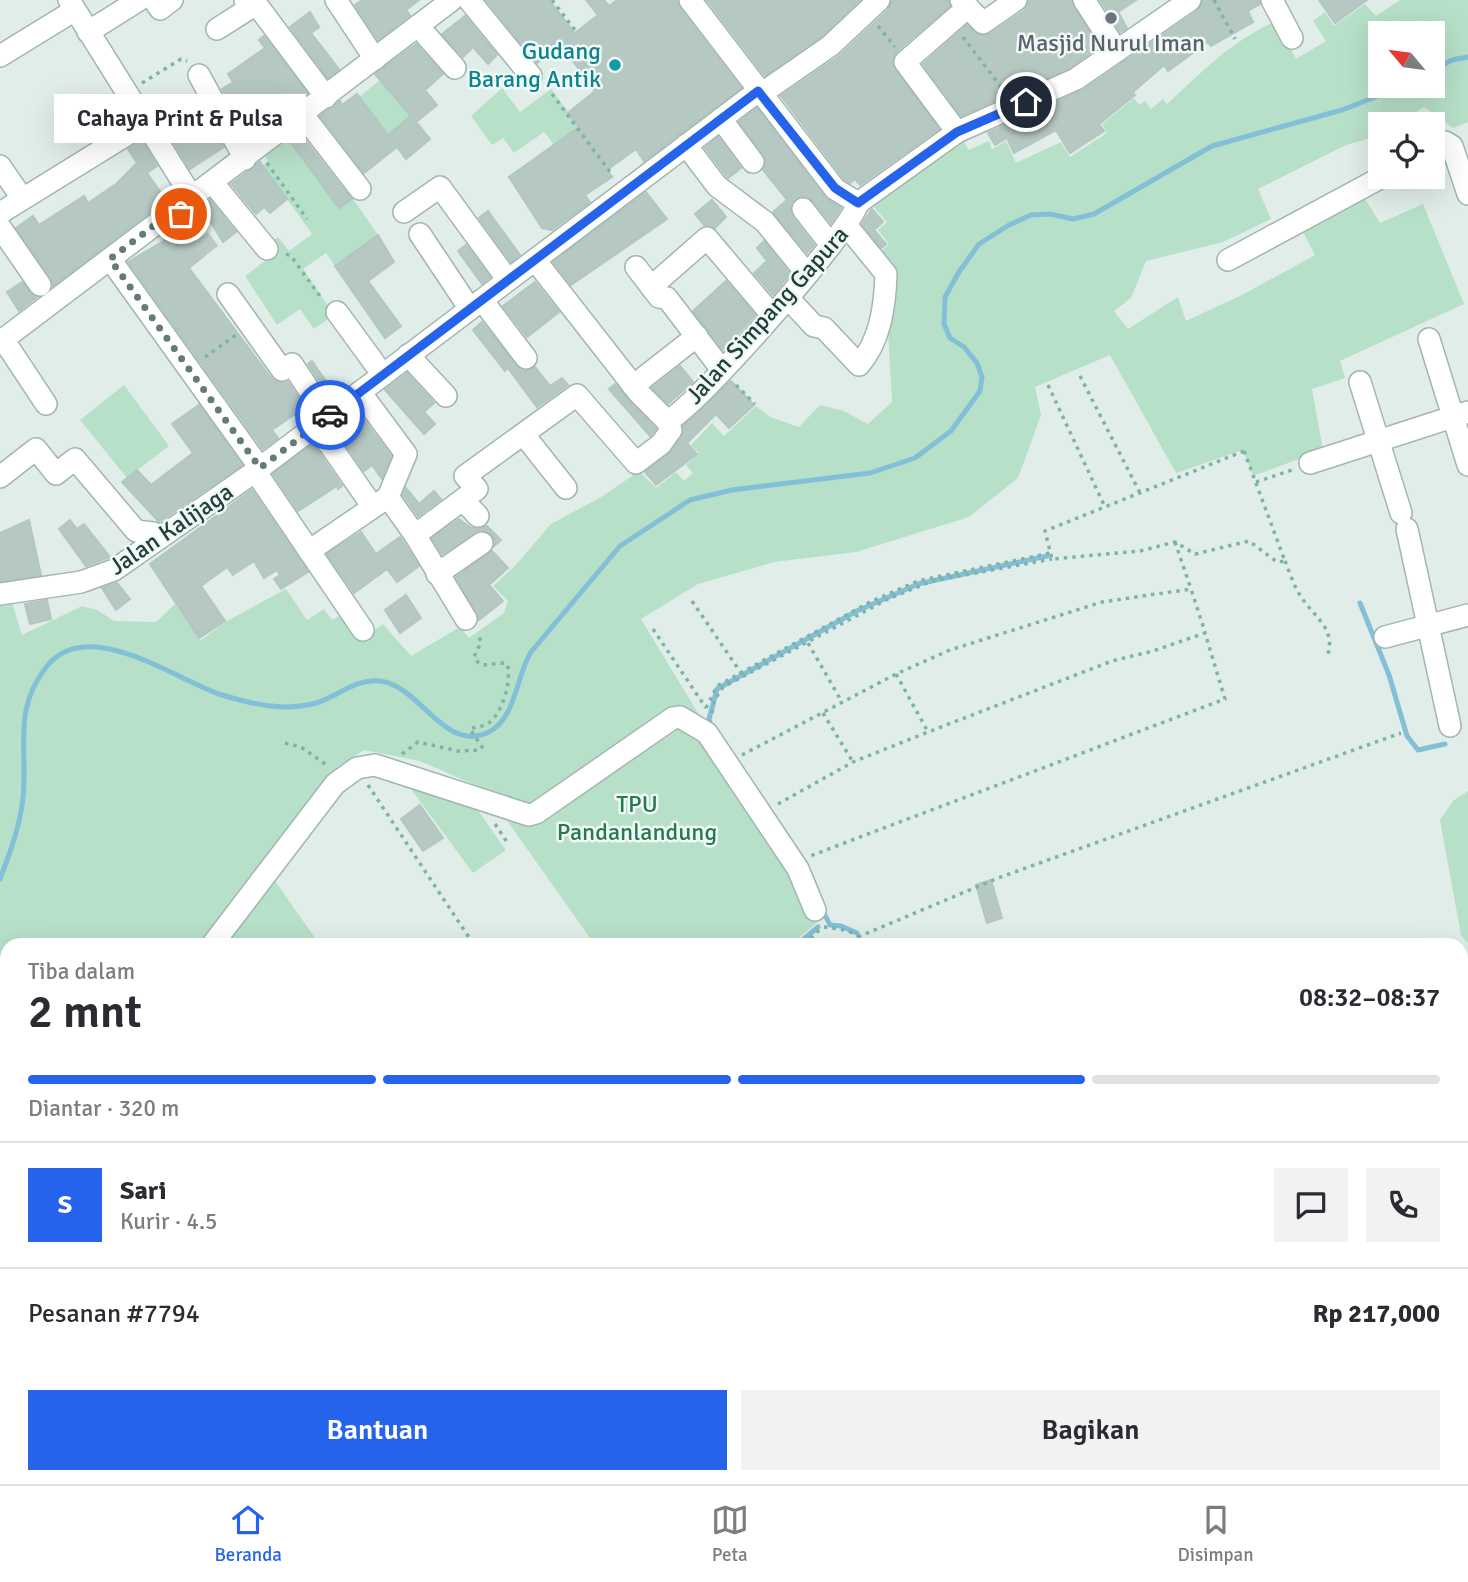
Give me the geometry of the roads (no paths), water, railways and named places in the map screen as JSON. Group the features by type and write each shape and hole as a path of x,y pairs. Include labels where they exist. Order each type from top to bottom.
{"street":[{"path":"88,32 139,0"},
{"path":"154,0 160,9 172,0"},
{"path":"336,0 375,59"},
{"path":"46,404 1,340 46,294 110,259 453,0"},
{"path":"469,0 531,76"},
{"path":"690,0 835,188 858,203 957,132 1076,79 1190,0"},
{"path":"957,132 905,60 951,22 964,4 984,23 1016,0"},
{"path":"1084,0 1117,51"},
{"path":"1272,0 1292,38"},
{"path":"217,29 256,4 326,97"},
{"path":"0,56 72,5 144,124 183,206"},
{"name":"Jalan Kalijaga","path":"0,594 97,577 114,570 258,469 721,119 830,46 873,6"},
{"path":"418,26 455,68"},
{"path":"199,75 251,154"},
{"path":"303,115 360,188"},
{"path":"721,119 753,162"},
{"path":"0,213 144,124"},
{"path":"1445,142 1452,146 1468,194"},
{"path":"686,145 717,186 765,222 807,274"},
{"path":"0,166 22,198"},
{"path":"212,182 267,249"},
{"path":"1228,260 1368,185"},
{"path":"404,212 440,187 508,280"},
{"name":"Jalan Simpang Gapura","path":"535,260 633,386 667,421 723,370 788,298 848,226 858,203"},
{"path":"803,208 831,245"},
{"path":"788,298 814,326 824,328 859,365 877,339 886,274 848,226"},
{"path":"0,227 46,294"},
{"path":"420,234 476,304 526,358"},
{"path":"651,287 707,238 772,315"},
{"path":"110,259 190,369 363,629"},
{"path":"636,267 659,297 667,298 723,370"},
{"path":"228,294 282,370 292,364 322,421 380,502 415,535 466,620"},
{"path":"337,312 383,375"},
{"path":"633,386 697,336"},
{"path":"1429,339 1460,414 1468,465"},
{"path":"408,355 446,396"},
{"path":"1360,382 1404,521 1430,624 1450,726"},
{"path":"309,551 380,502 406,454 360,392"},
{"path":"415,535 470,508 477,489 465,476 486,458 524,435 577,395 636,463 661,444 671,430 667,421"},
{"path":"1310,463 1460,414"},
{"path":"524,435 566,488"},
{"path":"0,477 36,449 56,474 75,459 136,531 153,533 159,539"},
{"path":"437,574 482,543"},
{"path":"1385,637 1468,615"},
{"path":"217,938 335,784 350,773 375,765 529,815 536,813 673,718 680,717 707,733 798,869 819,918"}],"waterway":[{"path":"1446,63 1468,57"},
{"path":"0,879 22,808 25,714 29,698 47,666 65,652 86,647 109,649 133,656 222,695 268,706 304,706 363,682 380,681 395,685 457,734 471,736 487,733 497,727 510,708 531,652 620,546 690,500 732,490 870,473 915,458 951,431 980,391 982,377 977,363 964,347 950,338 944,324 945,297 979,244 1031,215 1050,214 1073,219 1094,214 1212,146 1342,110 1372,98"},
{"path":"711,726 709,719 717,689 857,611 918,584 1047,556"},
{"path":"1360,603 1389,675 1407,736 1418,750 1445,744"},
{"path":"810,873 818,893"},
{"path":"822,909 830,925 841,926 857,933"},
{"path":"805,938 818,927"}],"tunnel":[{"path":"181,214 210,252"}],"place":[{"name":"Masjid Nurul Iman","path":"1111,18"},
{"name":"Gudang Barang Antik","path":"615,65"},
{"name":"Cahaya Print & Pulsa","path":"181,214"}],"park label":[{"name":"TPU Pandanlandung","path":"637,818"}]}
